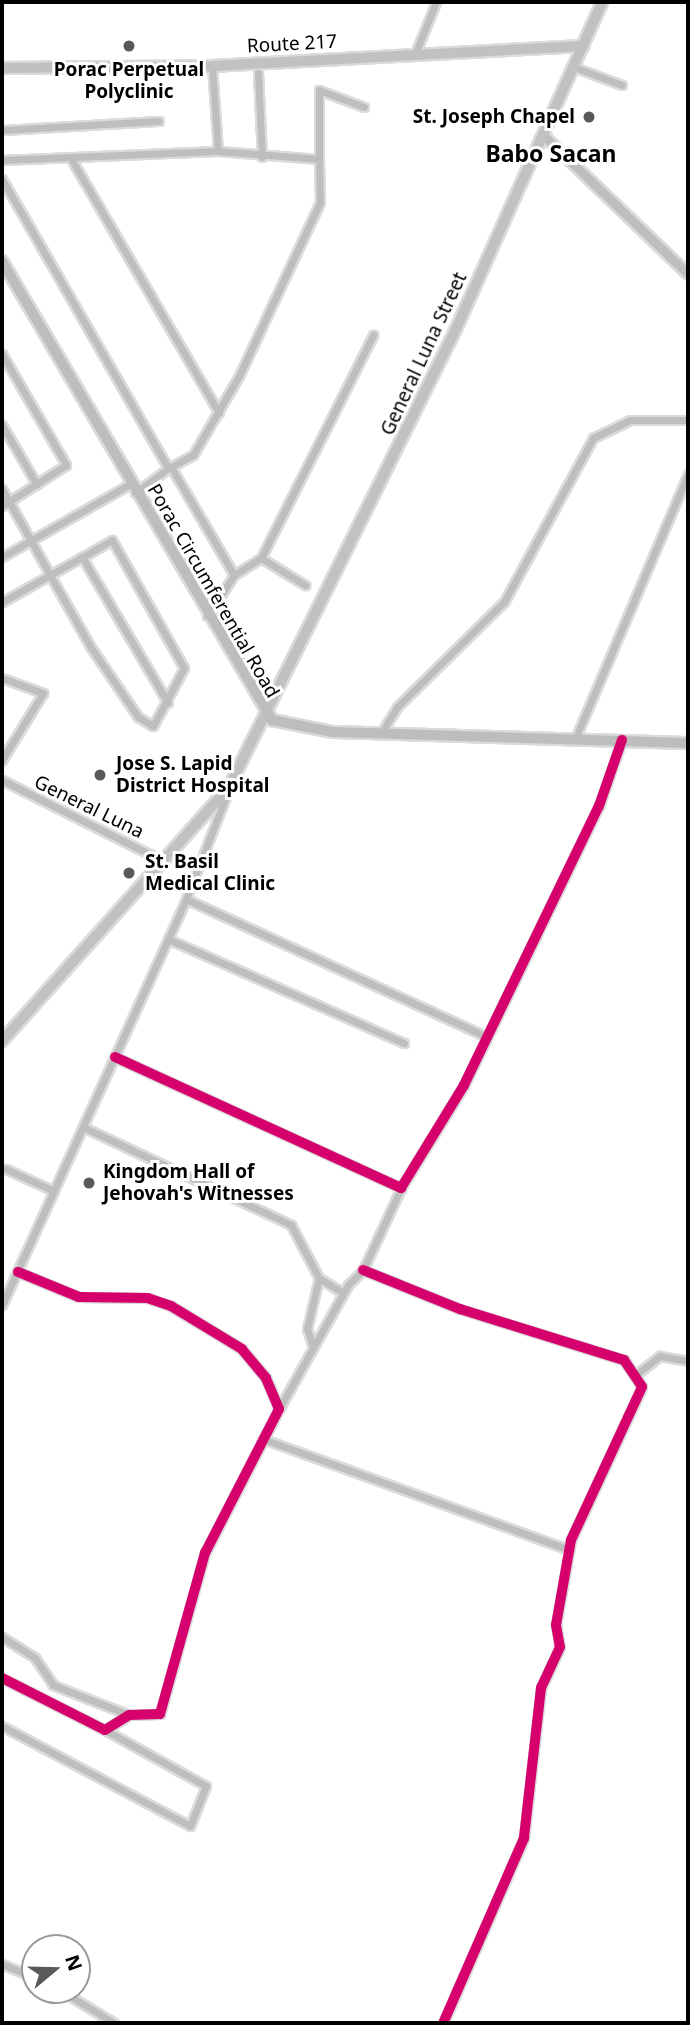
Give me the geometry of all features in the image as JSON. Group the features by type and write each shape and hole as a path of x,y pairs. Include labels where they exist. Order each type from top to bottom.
{"main road":[{"name":"General Luna Street","path":"2,1041 229,787 268,717 544,136 601,2"},
{"name":"Route 217","path":"2,68 212,66 583,46"},
{"name":"Porac Circumferential Road","path":"2,261 206,617 268,717 290,728 688,743"}],"street":[{"path":"415,54 436,2"},
{"path":"212,66 218,151"},
{"path":"574,67 622,85"},
{"path":"258,73 262,157"},
{"path":"2,557 193,455 219,413 320,202 319,90 364,107"},
{"path":"2,130 159,121"},
{"path":"544,136 688,274"},
{"path":"2,160 218,151 262,157 319,159"},
{"path":"70,157 219,413"},
{"path":"2,179 234,575"},
{"path":"206,617 234,575 261,558 373,335"},
{"path":"2,355 66,465 5,504"},
{"path":"381,733 397,707 504,602 593,438 630,421 688,420"},
{"path":"2,425 37,485"},
{"path":"575,739 688,474"},
{"path":"2,489 5,504 31,540 50,575 138,717 153,726 168,703 184,668 112,540 82,557 50,575 2,602"},
{"path":"82,557 168,703"},
{"path":"261,558 305,585"},
{"path":"2,678 43,694 2,760"},
{"path":"105,1730 129,1715 163,1710 205,1553 313,1347 343,1293 363,1270 401,1188 464,1085 485,1036 598,806 622,740"},
{"name":"General Luna","path":"2,780 163,860"},
{"path":"2,1305 169,939 229,787"},
{"path":"186,899 485,1036"},
{"path":"169,939 404,1043"},
{"path":"115,1057 401,1188"},
{"path":"83,1127 291,1225 319,1278 343,1293"},
{"path":"6,1169 54,1191"},
{"path":"363,1270 460,1309 624,1360 638,1373 639,1399 584,1505 569,1550 556,1625 560,1647 541,1688 524,1838 443,2023"},
{"path":"18,1272 79,1297 148,1298 171,1306 242,1349 266,1378 279,1409"},
{"path":"313,1347 307,1329 319,1278"},
{"path":"638,1373 660,1356 688,1361"},
{"path":"263,1439 569,1550"},
{"path":"2,1637 35,1658 53,1685 129,1715"},
{"path":"2,1678 105,1730 206,1786 190,1826 2,1726"},
{"path":"2,1964 21,1973"},
{"path":"83,2004 114,2023"}],"cycle path":[{"path":"115,1057 401,1188 464,1085 599,806 622,740"},
{"path":"363,1270 460,1309 624,1360 642,1387 571,1540 556,1625 560,1647 541,1688 524,1838 443,2023"},
{"path":"2,1678 105,1730 129,1715 160,1714 205,1553 279,1409 266,1378 242,1349 171,1306 148,1298 79,1297 18,1272"}],"place":[{"name":"Porac Perpetual Polyclinic","path":"129,46"},
{"name":"St. Joseph Chapel","path":"589,117"},
{"name":"Jose S. Lapid District Hospital","path":"100,775"},
{"name":"St. Basil Medical Clinic","path":"129,873"},
{"name":"Kingdom Hall of Jehovah's Witnesses","path":"89,1183"}],"district":[{"name":"Babo Sacan","path":"551,153"}]}
